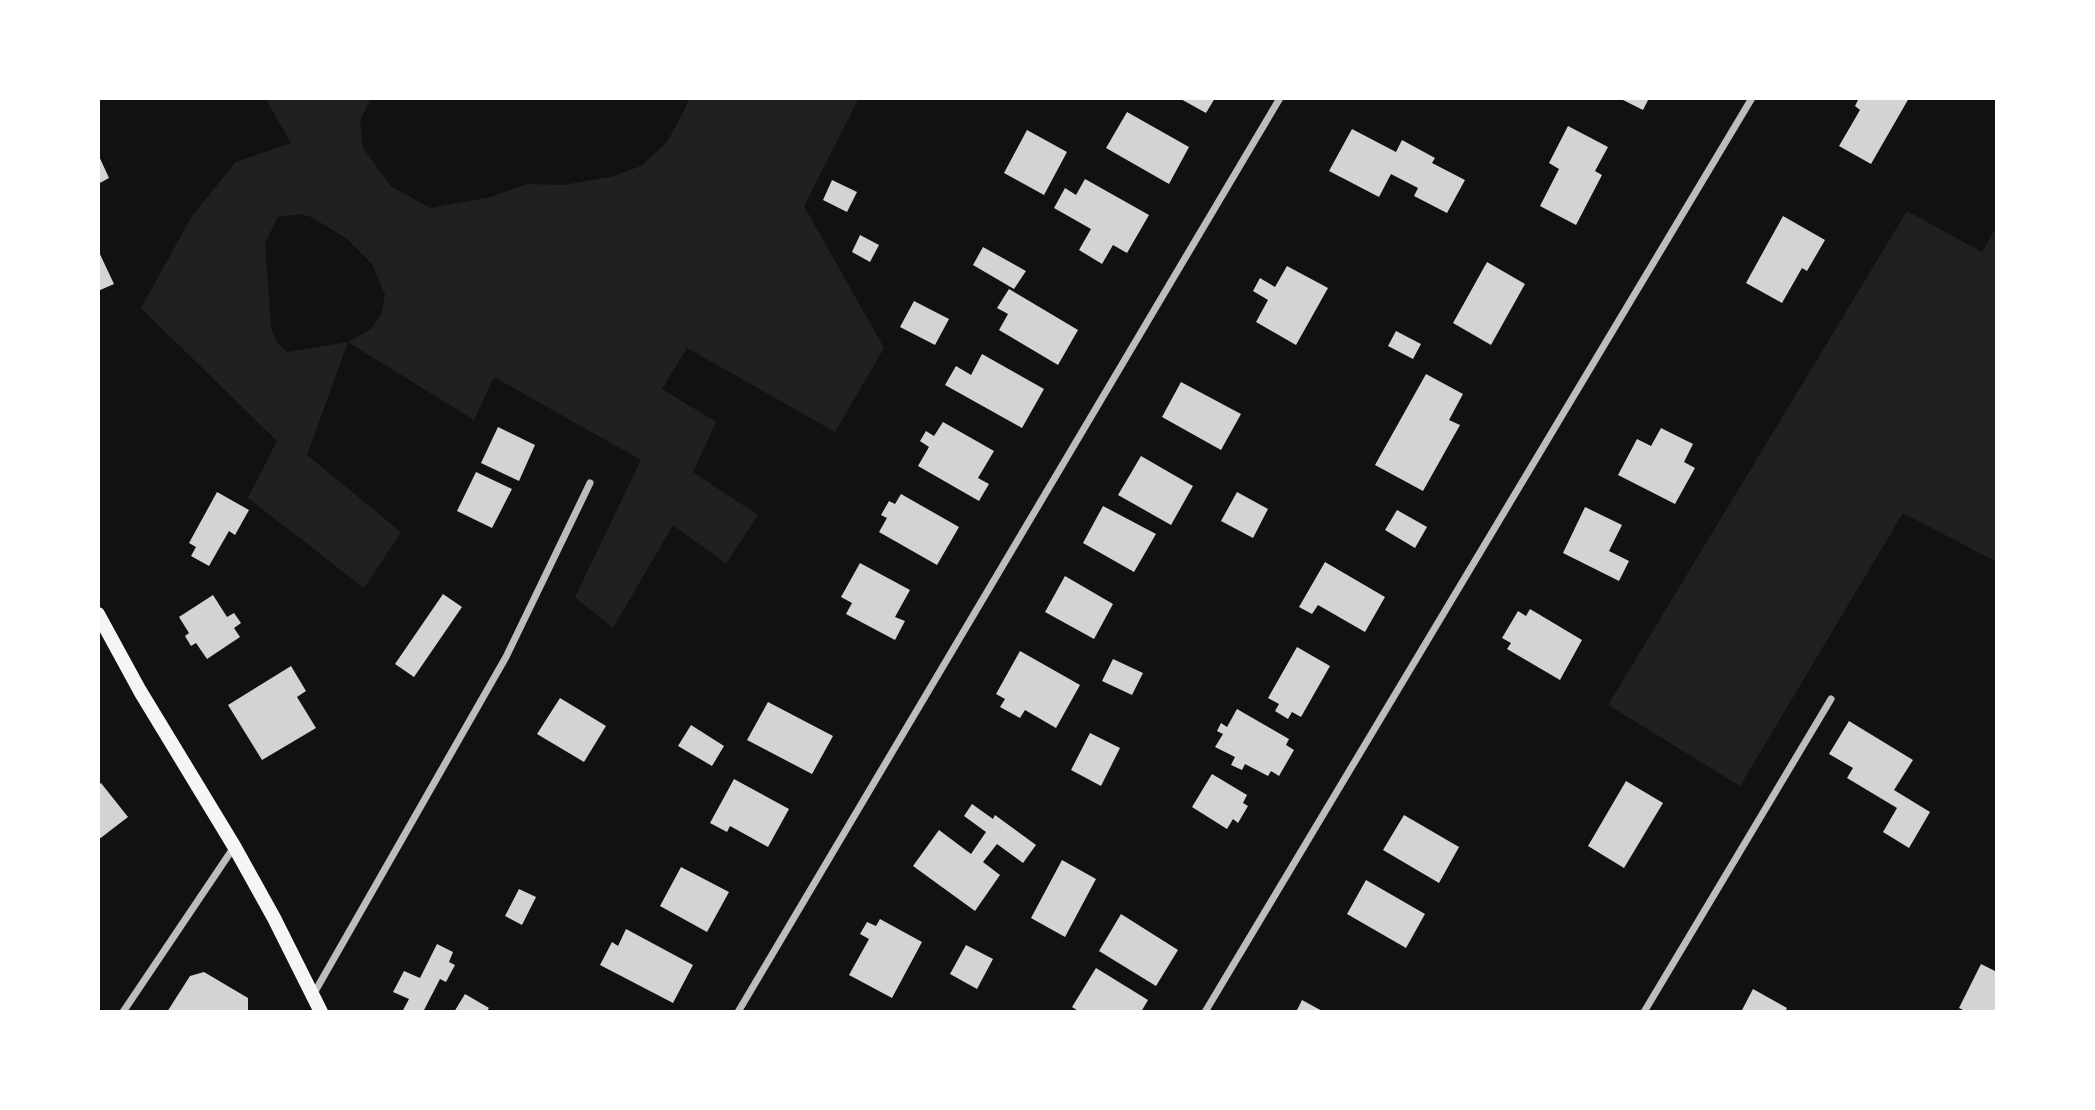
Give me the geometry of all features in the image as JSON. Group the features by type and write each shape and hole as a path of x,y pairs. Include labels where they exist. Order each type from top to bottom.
{"main road":[{"path":"98,614 234,846 321,1012"}],"street":[{"path":"738,1012 1280,98"},
{"path":"1205,1012 1752,98"},
{"path":"313,995 506,657 590,483"},
{"path":"1644,1012 1831,699"},
{"path":"123,1012 234,846"}],"shaded area":[{"path":"265,98 371,98 360,121 363,148 391,186 430,208 491,197 527,184 564,185 614,176 641,166 667,142 689,98 859,98 804,206 884,348 835,432 687,348 662,389 716,422 693,472 758,515 726,564 673,525 613,628 575,597 641,460 494,377 474,420 348,342 307,455 401,532 364,588 248,498 277,441 141,308 192,216 236,162 291,143","holes":["301,214 346,238 372,264 385,295 382,312 371,329 348,342 287,352 277,343 271,328 265,243 278,217"]},
{"path":"1907,211 1982,252 1997,226 1997,562 1903,513 1740,786 1608,705"}],"building":[{"path":"1179,98 1215,98 1206,113"},
{"path":"1619,98 1649,98 1643,110"},
{"path":"1859,98 1909,98 1871,164 1839,146 1860,110 1855,106"},
{"path":"1127,112 1189,147 1169,184 1106,148"},
{"path":"1568,126 1608,147 1595,171 1602,175 1576,225 1540,206 1559,169 1549,163"},
{"path":"1352,129 1396,152 1402,140 1435,158 1432,163 1465,180 1447,213 1414,196 1418,188 1391,174 1379,197 1329,171"},
{"path":"1027,130 1067,152 1044,195 1004,173"},
{"path":"98,154 109,178 98,184"},
{"path":"1085,179 1149,215 1127,253 1113,245 1102,264 1079,250 1091,229 1054,208 1065,188 1076,195"},
{"path":"832,180 857,192 847,212 823,200"},
{"path":"1783,216 1825,240 1807,271 1802,268 1782,303 1746,283"},
{"path":"860,235 879,245 870,262 852,252"},
{"path":"983,247 1026,271 1014,289 973,265"},
{"path":"98,250 114,284 98,291"},
{"path":"1487,262 1525,284 1491,345 1453,323"},
{"path":"1287,266 1328,288 1296,345 1256,322 1268,300 1253,291 1260,278 1275,287"},
{"path":"1009,289 1078,330 1058,365 999,330 1008,314 997,308"},
{"path":"914,301 949,319 935,345 900,327"},
{"path":"1396,331 1421,344 1413,359 1388,346"},
{"path":"982,354 1044,389 1022,428 945,385 956,366 971,375"},
{"path":"1426,374 1463,394 1449,420 1460,425 1423,491 1375,465"},
{"path":"1181,382 1241,414 1221,450 1162,417"},
{"path":"943,422 994,451 978,478 989,484 979,501 918,466 929,447 920,441 926,431 934,436"},
{"path":"498,427 535,445 519,481 481,463"},
{"path":"1661,428 1693,444 1684,462 1695,468 1675,504 1618,475 1637,439 1651,446"},
{"path":"1141,456 1193,486 1171,525 1118,495"},
{"path":"476,472 512,489 492,528 457,511"},
{"path":"217,492 249,510 235,535 229,531 209,566 191,556 196,547 189,543"},
{"path":"1237,492 1268,509 1253,538 1221,521"},
{"path":"901,494 959,527 937,565 879,532 887,518 881,515 889,501 895,504"},
{"path":"1103,506 1156,534 1134,572 1083,543"},
{"path":"1585,507 1622,525 1609,551 1629,561 1619,581 1563,553"},
{"path":"1397,510 1427,527 1415,548 1385,530"},
{"path":"1325,562 1385,597 1365,632 1318,605 1312,614 1299,607"},
{"path":"860,563 910,590 895,617 905,621 895,640 846,614 852,603 841,597"},
{"path":"1065,576 1113,604 1094,639 1045,612"},
{"path":"443,594 462,607 414,677 395,664"},
{"path":"213,595 227,617 234,613 241,623 234,628 240,637 207,659 196,643 191,646 185,636 189,633 179,617"},
{"path":"1530,609 1582,640 1560,680 1507,649 1511,643 1502,638 1518,611 1526,616"},
{"path":"1297,647 1330,666 1301,717 1292,712 1288,719 1275,711 1279,704 1268,698"},
{"path":"1020,651 1080,685 1056,728 1025,710 1020,718 1000,707 1005,699 996,694"},
{"path":"1113,659 1143,673 1132,695 1102,681"},
{"path":"291,666 306,691 297,697 316,728 262,760 228,705"},
{"path":"560,698 606,726 584,762 537,734"},
{"path":"768,702 833,736 812,774 747,740"},
{"path":"1237,709 1289,739 1286,745 1294,750 1279,776 1271,771 1268,776 1245,764 1242,770 1231,765 1235,757 1215,747 1223,734 1217,731 1221,723 1227,727"},
{"path":"1849,721 1913,760 1894,790 1930,812 1909,848 1883,832 1897,808 1847,778 1853,768 1829,754"},
{"path":"691,725 724,746 712,766 678,746"},
{"path":"1090,733 1120,748 1101,786 1071,770"},
{"path":"1212,774 1247,795 1243,803 1248,806 1238,823 1233,819 1227,829 1192,807"},
{"path":"734,779 789,809 768,847 730,826 727,832 710,823"},
{"path":"1626,781 1663,803 1624,868 1588,846"},
{"path":"101,783 128,817 98,840 98,785"},
{"path":"972,804 993,819 995,815 1036,845 1023,863 997,844 983,862 1000,875 975,911 913,866 939,830 971,854 986,832 964,816"},
{"path":"1404,815 1459,847 1439,883 1383,850"},
{"path":"1062,860 1096,879 1065,937 1031,918"},
{"path":"681,867 729,892 707,932 660,906"},
{"path":"1366,880 1425,914 1406,948 1347,914"},
{"path":"519,889 536,897 522,925 505,916"},
{"path":"1121,914 1178,950 1156,986 1099,951"},
{"path":"880,919 922,942 892,998 849,975 869,939 860,934 867,922 876,926"},
{"path":"626,929 693,965 673,1003 600,965 612,942 618,946"},
{"path":"437,944 453,952 449,962 455,965 446,982 440,979 423,1012 402,1012 409,999 393,992 404,971 420,978"},
{"path":"966,945 993,959 977,989 950,974"},
{"path":"1981,964 1997,972 1997,1012 1967,1012 1959,1008"},
{"path":"1096,968 1148,1000 1141,1012 1080,1012 1072,1007"},
{"path":"204,972 248,998 248,1012 167,1012 190,976"},
{"path":"1753,989 1787,1008 1785,1012 1742,1010"},
{"path":"465,994 489,1008 486,1012 454,1012"},
{"path":"1302,1000 1324,1012 1296,1012"}]}
